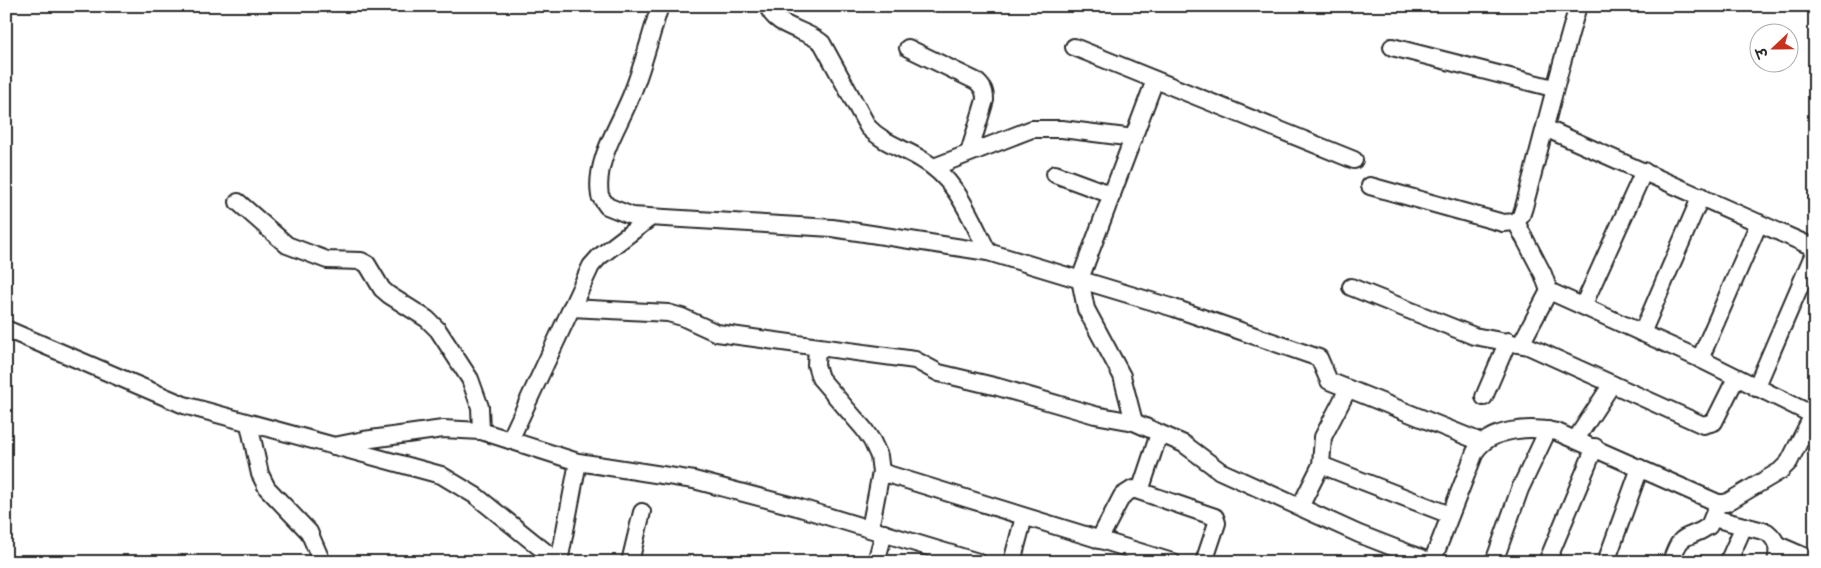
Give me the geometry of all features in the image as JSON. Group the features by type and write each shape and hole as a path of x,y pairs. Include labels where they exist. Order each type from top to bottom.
{"street":[{"path":"660,6 630,100 606,152 599,190 600,196 608,206 620,213 650,218 832,228 988,252 1080,279 1319,358 1326,378 1348,389 1481,442"},
{"path":"768,6 774,18 814,35 822,42 868,127 876,136 934,167 946,177 958,192 988,252"},
{"path":"1370,186 1503,224 1516,222 1521,216 1545,128 1553,88 1578,6"},
{"path":"1392,47 1553,88"},
{"path":"908,48 976,81 982,86 985,100 969,153"},
{"path":"1074,48 1354,160"},
{"path":"1134,422 1122,376 1086,309 1080,279 1155,80"},
{"path":"1545,128 1701,196 1815,249 1756,388"},
{"path":"934,167 1032,129 1062,129 1134,138"},
{"path":"1583,306 1644,171"},
{"path":"1055,174 1112,195"},
{"path":"1642,333 1701,196"},
{"path":"238,202 287,245 327,260 361,261 367,264 382,289 389,296 427,319 438,330 470,379 480,407 481,431"},
{"path":"510,440 591,266 599,257 650,218"},
{"path":"1516,222 1543,274 1549,291 1700,359 1756,388 1814,414 1796,452 1780,471 1716,510 1709,526 1685,536 1679,541 1671,562"},
{"path":"1700,359 1759,223"},
{"path":"1351,288 1474,336 1514,343 1704,425 1714,422 1736,378"},
{"path":"1484,397 1514,343 1549,291"},
{"path":"571,308 668,313 682,316 717,333 915,360 939,374 998,387 1095,416 1134,422 1184,444 1220,471 1359,534 1431,562 1474,452 1481,442 1502,433 1548,430 1576,439 1640,468 1744,526 1767,532 1773,537 1777,554 1815,561"},
{"path":"6,329 184,405 441,475 460,485 558,562 578,462"},
{"path":"817,348 816,365 820,378 872,441 878,456 880,472 876,562"},
{"path":"1576,439 1612,384"},
{"path":"1300,507 1321,465 1323,437 1348,389"},
{"path":"249,424 260,474 267,488 309,532 322,562"},
{"path":"334,446 443,429 481,431 578,462 694,480 877,531 978,562"},
{"path":"1494,562 1520,489 1548,430"},
{"path":"1140,491 1159,434"},
{"path":"1547,562 1594,448"},
{"path":"1321,465 1450,515"},
{"path":"1610,560 1640,468"},
{"path":"880,472 1172,562"},
{"path":"1099,540 1122,496 1133,489 1215,517 1217,524 1204,562"},
{"path":"630,562 642,512"},
{"path":"1012,562 1024,517"},
{"path":"1728,562 1744,526"}]}
